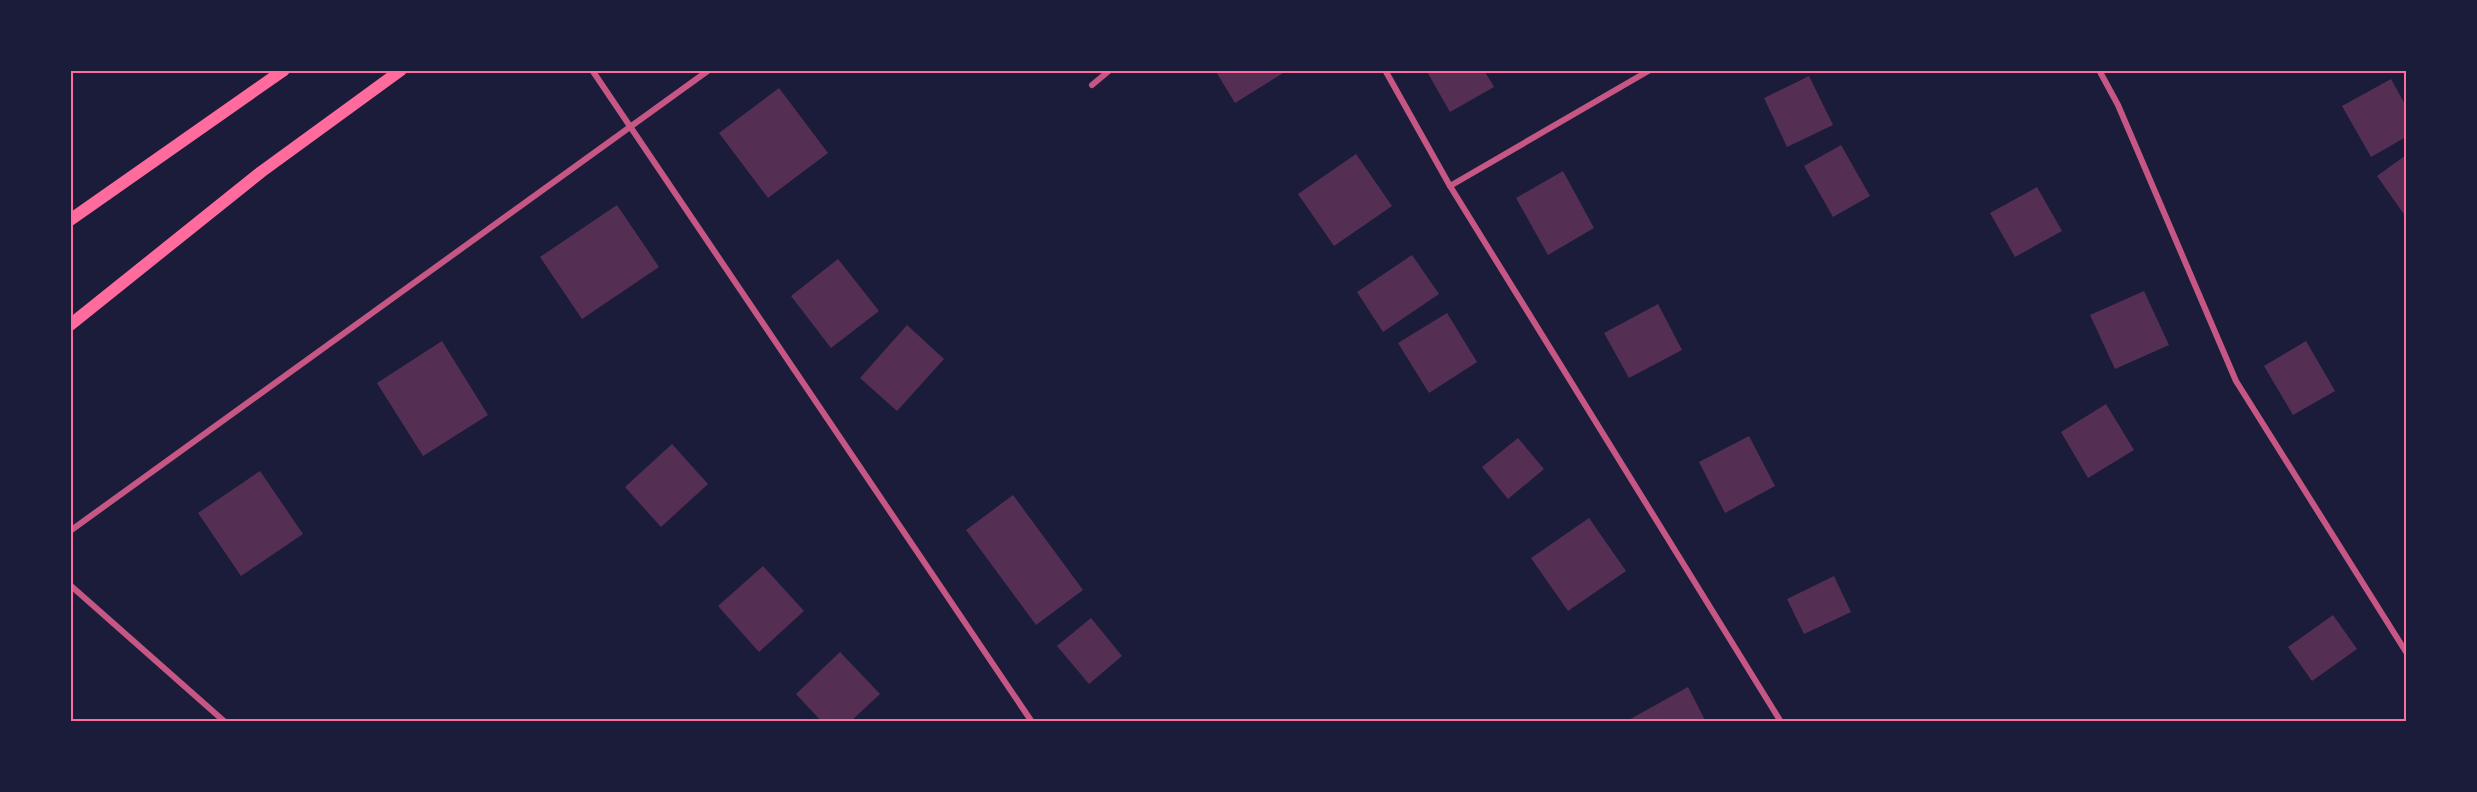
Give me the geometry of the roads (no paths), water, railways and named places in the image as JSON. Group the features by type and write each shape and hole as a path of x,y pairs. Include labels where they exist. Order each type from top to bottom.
{"main road":[{"path":"70,220 284,70"},
{"path":"70,325 261,172 401,70"}],"street":[{"path":"592,70 1032,722"},
{"path":"70,531 632,129 709,70"},
{"path":"1092,85 1110,70"},
{"path":"1385,70 1450,186 1781,722"},
{"path":"1450,186 1650,70"},
{"path":"2099,70 2118,105 2236,381 2406,652"},
{"path":"70,585 225,722"}]}
